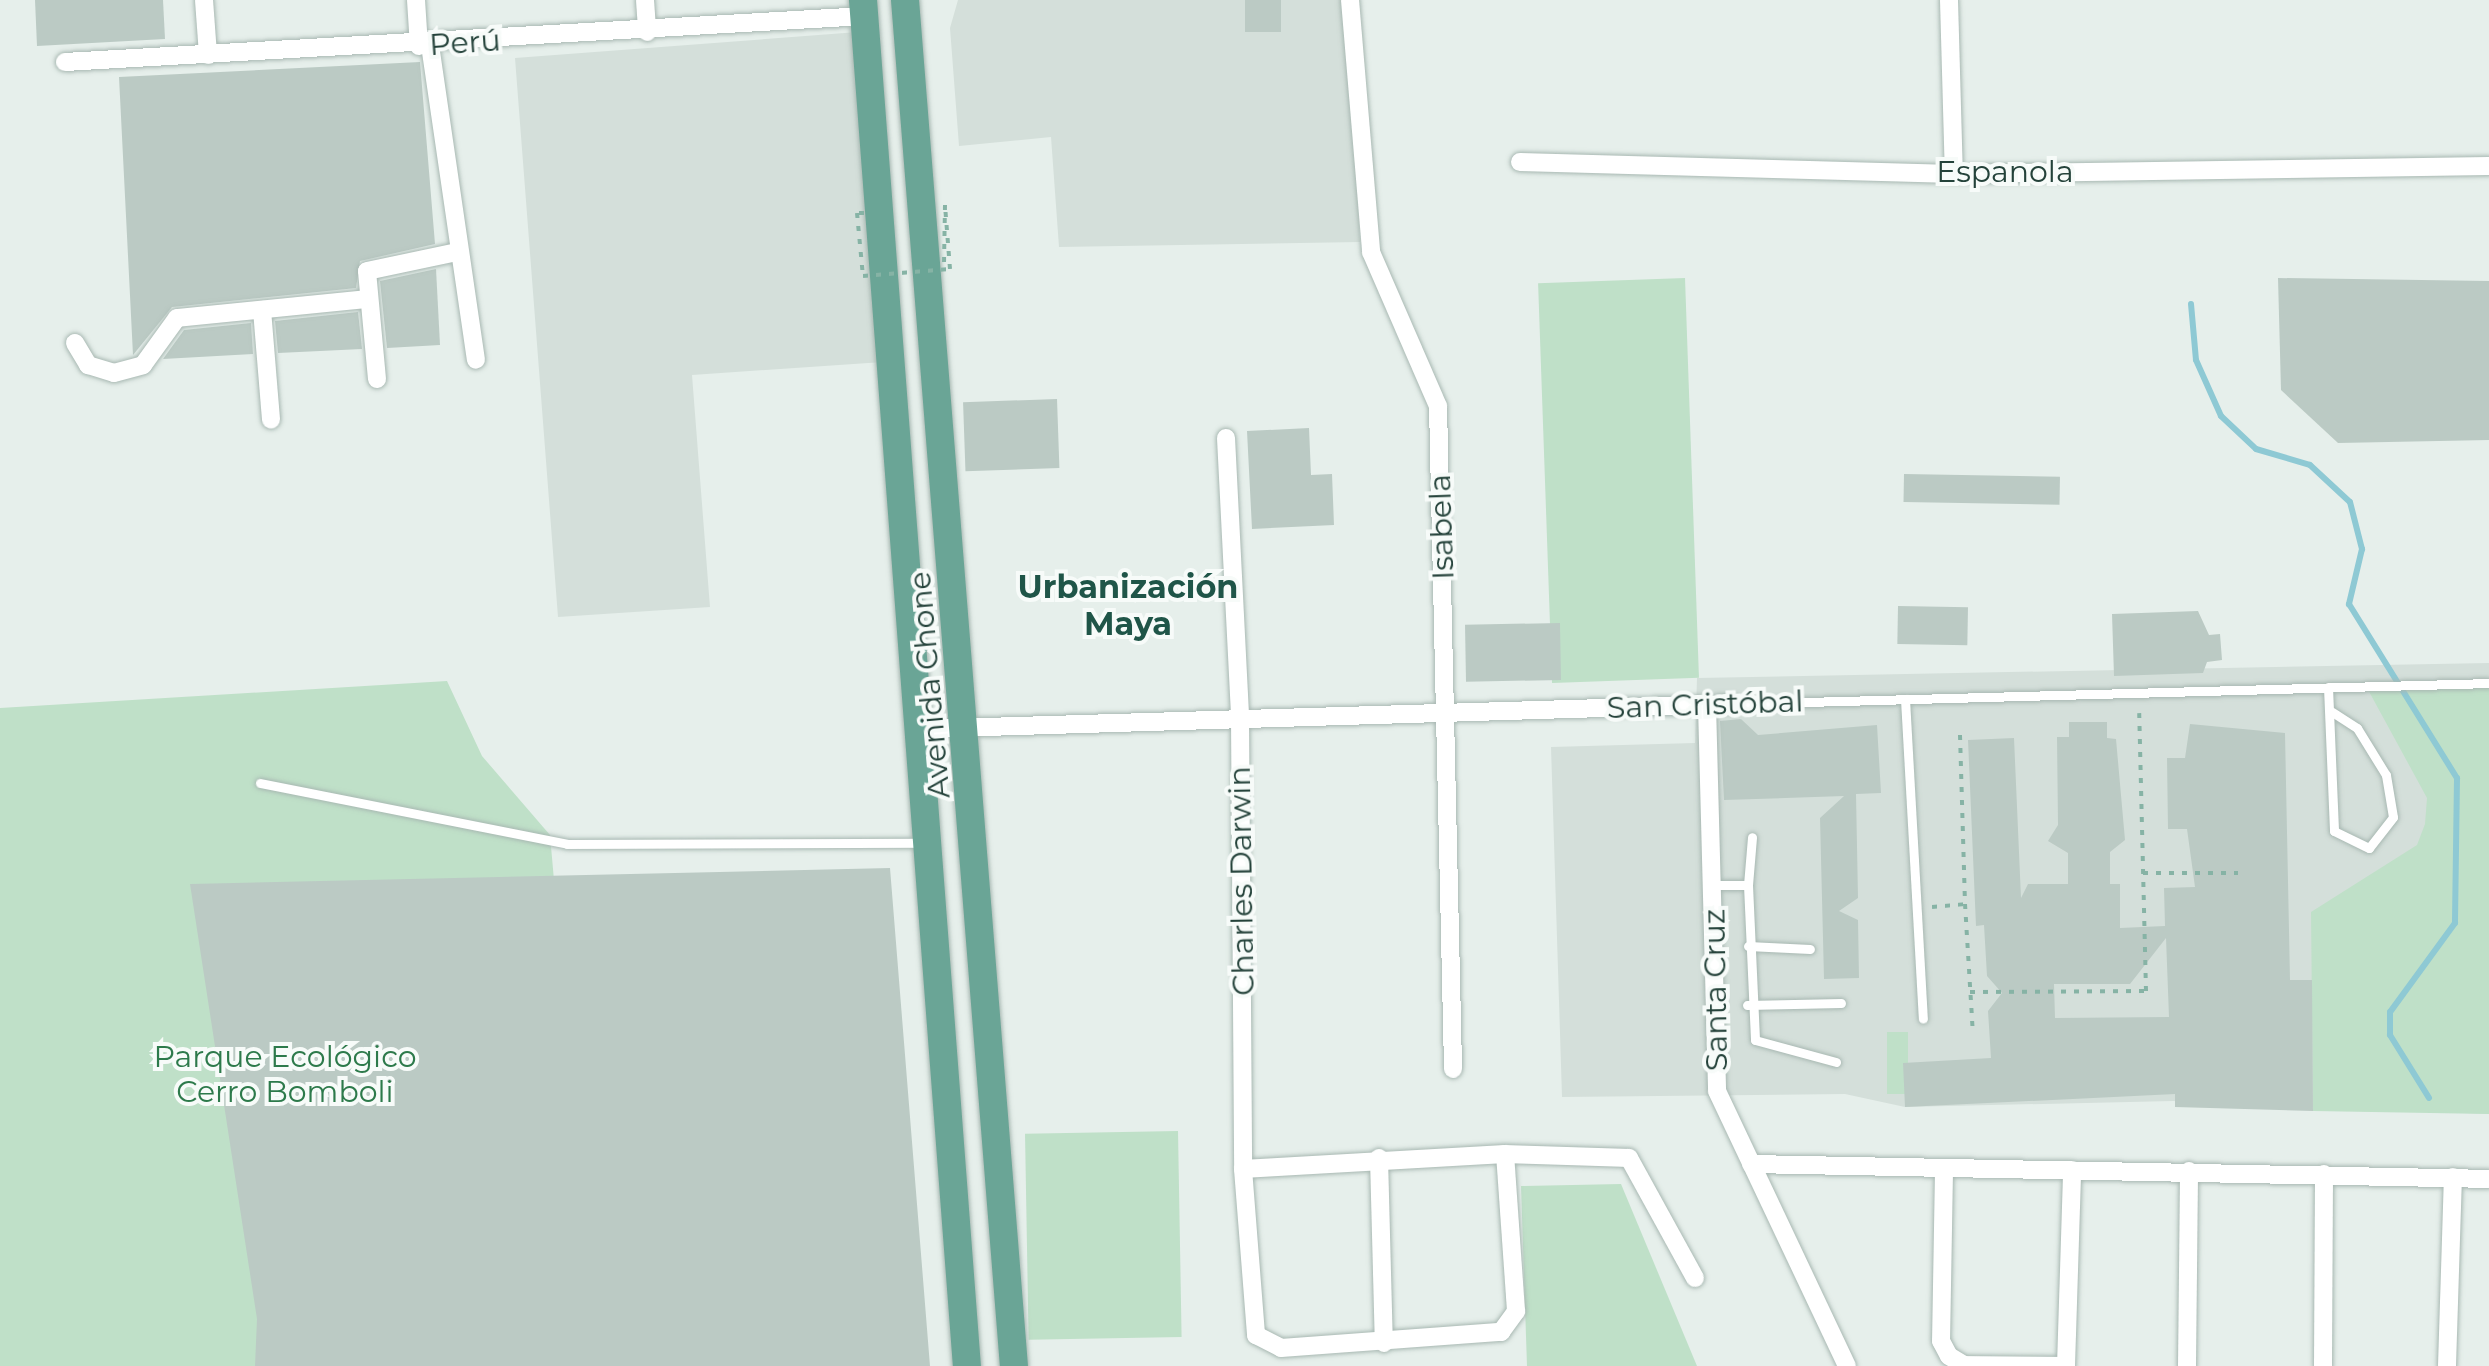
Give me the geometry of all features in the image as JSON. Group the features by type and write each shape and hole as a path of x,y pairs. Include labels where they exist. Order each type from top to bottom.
{"main road":[{"name":"Avenida Chone","path":"905,0 967,726 1014,1366"},
{"path":"908,32 914,0"},
{"name":"Avenida Chone","path":"864,8 967,1366"}],"street":[{"path":"204,0 208,54"},
{"path":"416,0 476,360"},
{"path":"644,0 646,32"},
{"name":"Isabela","path":"1350,0 1371,252 1438,406 1453,1069"},
{"path":"1948,0 1954,174"},
{"name":"Perú","path":"65,62 646,32 864,8"},
{"name":"Espanola","path":"1520,162 1954,174 2489,166"},
{"path":"377,379 368,299 375,263 457,252"},
{"path":"74,343 95,369 125,372 149,359 177,318 368,299"},
{"path":"262,310 270,420"},
{"name":"Charles Darwin","path":"1226,438 1240,718 1243,1169 1250,1324 1281,1348 1384,1343"},
{"name":"San Cristóbal","path":"920,729 1734,704"},
{"name":"Santa Cruz","path":"1708,705 1715,885 1710,1040 1717,1090 1847,1366"},
{"path":"1380,1158 1384,1343 1487,1336 1510,1324 1504,1154"},
{"path":"1243,1169 1380,1158 1504,1154 1628,1158 1695,1278"},
{"path":"1751,1164 2489,1179"},
{"path":"1944,1170 1941,1341 1949,1356 1964,1365 2058,1366"},
{"path":"2066,1366 2072,1170"},
{"path":"2187,1366 2189,1172"},
{"path":"2323,1366 2324,1174"},
{"path":"2447,1366 2453,1177"}],"lane":[{"name":"San Cristóbal","path":"1734,704 2489,683"},
{"path":"2328,688 2334,832 2369,848 2393,817 2386,775 2357,728 2332,712"},
{"path":"1906,699 1923,1018"},
{"path":"260,782 567,844 930,843"},
{"path":"1752,837 1748,1006 1763,1050 1836,1062"},
{"path":"1715,885 1748,885"},
{"path":"1748,946 1810,948"},
{"path":"1748,1006 1841,1002"}],"path":[{"path":"864,213 863,276 950,269 945,205 944,264"},
{"path":"1970,992 2146,991 2139,713"},
{"path":"1960,735 1972,1034"},
{"path":"2143,873 2238,873"},
{"path":"1918,908 1965,904"}],"shaded area":[{"path":"958,0 1346,0 1360,242 1059,247 1051,137 959,146 950,28"},
{"path":"858,32 883,362 692,375 710,607 558,617 515,58"},
{"path":"2489,663 2489,1114 2173,1101 1905,1107 1845,1094 1562,1097 1551,747 1695,743 1697,678"}],"green space":[{"path":"1685,278 1699,678 1552,683 1538,283"},
{"name":"Parque Ecológico Cerro Bomboli","path":"447,681 482,756 550,835 597,1366 0,1366 0,708"},
{"path":"2489,683 2489,1114 2313,1111 2311,912 2417,845 2425,824 2427,798 2366,686"},
{"path":"1887,1032 1908,1032 1908,1094 1887,1094"},
{"path":"1178,1131 1182,1337 1029,1340 1025,1134"},
{"path":"1621,1184 1697,1366 1527,1366 1521,1186"}],"building":[{"path":"35,0 163,0 165,39 37,46"},
{"path":"1245,0 1281,0 1281,32 1245,32"},
{"path":"420,62 435,244 360,261 356,288 172,307 133,355 119,77"},
{"path":"436,269 440,345 387,348 380,281"},
{"path":"2278,278 2489,281 2489,440 2338,443 2281,390"},
{"path":"358,312 362,349 278,353 275,321"},
{"path":"251,323 253,354 163,359 184,330"},
{"path":"1057,399 1059,468 965,471 963,402"},
{"path":"1309,428 1311,475 1332,474 1334,525 1252,529 1247,431"},
{"path":"1904,474 2060,477 2059,505 1904,502"},
{"path":"1898,606 1968,607 1967,645 1897,644"},
{"path":"2198,611 2209,635 2220,634 2222,660 2207,662 2203,673 2114,676 2112,614"},
{"path":"1560,623 1561,680 1466,682 1465,625"},
{"path":"1741,719 1758,735 1877,725 1881,793 1856,794 1858,898 1839,911 1858,920 1859,978 1824,979 1820,818 1844,796 1724,800 1720,721"},
{"path":"2069,722 2107,722 2107,738 2116,739 2125,840 2110,852 2110,884 2120,884 2120,928 2165,926 2164,888 2195,887 2187,829 2168,829 2167,758 2185,758 2190,724 2285,733 2290,980 2312,980 2313,1111 2175,1107 2175,1094 1905,1107 1903,1063 1991,1058 1988,1011 2002,993 1987,976 1984,925 1976,926 1968,740 2014,738 2021,898 2028,884 2068,884 2068,853 2048,841 2058,825 2057,737 2069,737","holes":["2166,938 2169,1017 2055,1018 2054,984 2130,984"]},
{"path":"890,868 930,1366 255,1366 257,1319 190,884"}],"waterway":[{"path":"2191,304 2196,360 2221,416 2256,449 2310,465 2350,502 2362,549 2349,604 2457,778 2455,923 2390,1012 2390,1035 2429,1098"}],"district":[{"name":"Urbanización Maya","path":"1128,606"}]}
